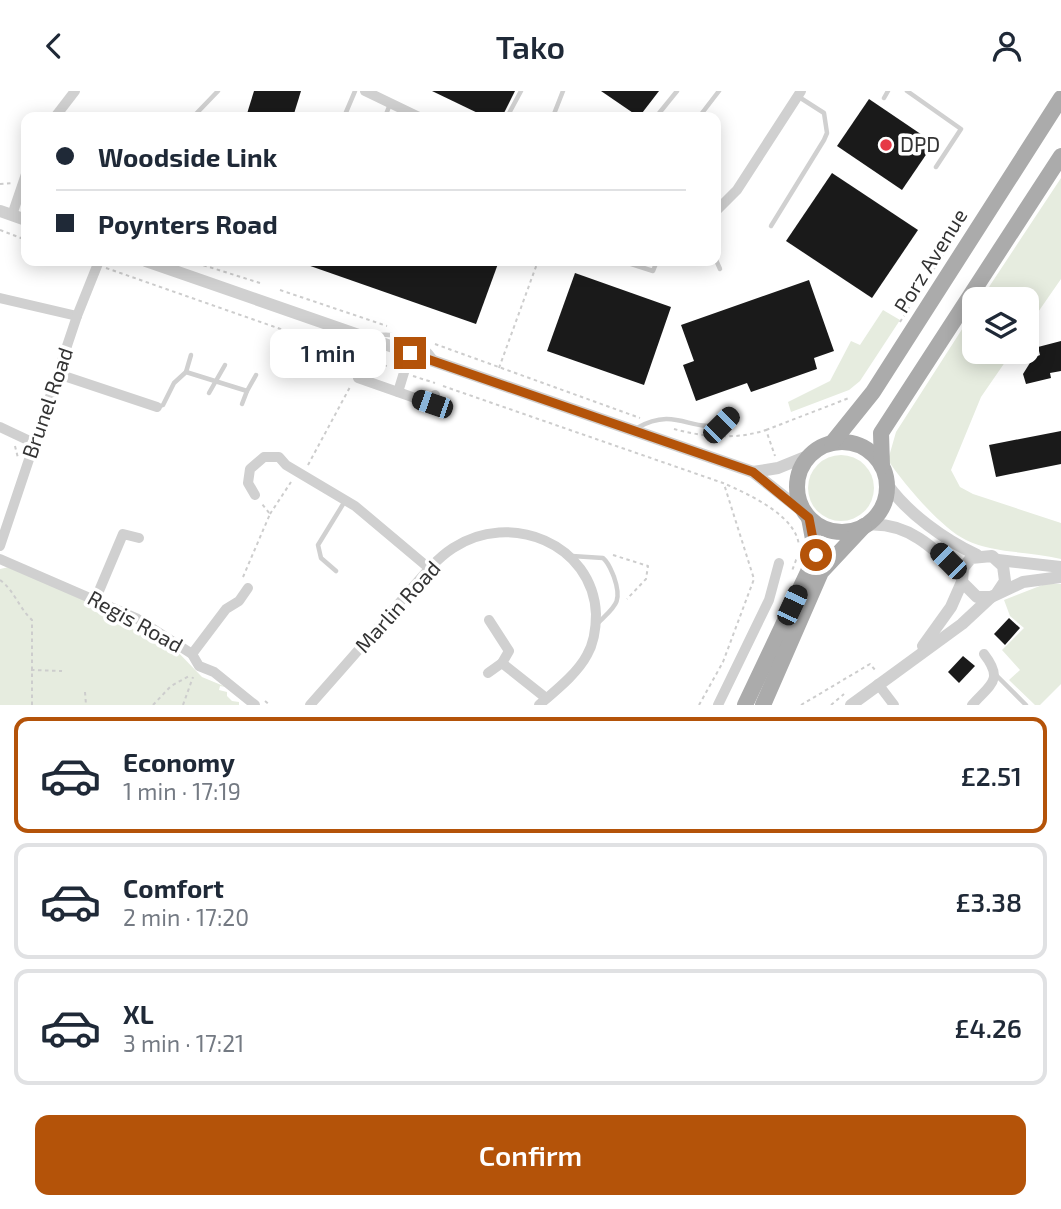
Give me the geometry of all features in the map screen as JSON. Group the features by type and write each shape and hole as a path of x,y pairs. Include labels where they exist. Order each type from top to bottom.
{"main road":[{"name":"Porz Avenue","path":"832,443 873,392 1061,98"},
{"path":"763,705 821,572 882,507 887,484 882,466 881,433 1061,156"},
{"path":"745,705 816,555 807,516 797,490 798,477 810,455 832,443 855,444 875,456 882,466"},
{"path":"807,516 818,525 841,532 865,525"}],"street":[{"path":"59,112 75,91"},
{"path":"365,91 409,112"},
{"path":"721,206 737,190 800,94"},
{"path":"6,213 21,188"},
{"name":"Brunel Road","path":"0,546 97,266"},
{"path":"161,266 753,472 807,516"},
{"path":"0,298 78,316"},
{"path":"398,393 410,353"},
{"path":"58,374 157,407"},
{"path":"359,374 398,393 432,404 435,395"},
{"path":"0,427 34,443"},
{"path":"255,495 250,491 248,474 258,459 275,455 300,474 345,500 430,569"},
{"path":"753,472 778,468 810,455"},
{"path":"887,484 898,500 957,546 977,555"},
{"path":"865,525 885,523 905,530 934,547 962,578 970,594 994,595 1023,582 1061,577"},
{"name":"Marlin Road","path":"310,705 430,569 453,548 476,538 501,533 534,537 553,543 571,556 584,571 593,589 596,625 587,656 543,702"},
{"path":"96,598 123,534 139,538"},
{"path":"917,655 951,607 966,562 977,555 1061,567"},
{"name":"Regis Road","path":"0,559 96,598 136,618 192,654 200,666 214,672 255,705"},
{"path":"849,699 877,677 917,655 968,619 1002,588 1005,573 998,560"},
{"path":"718,705 769,600 779,563"},
{"path":"192,654 226,610 239,601 248,588"},
{"path":"488,673 502,663 509,651 489,620"},
{"path":"972,705 994,681 995,668 984,654"},
{"path":"502,663 543,702"},
{"path":"877,677 894,705"}],"lane":[{"path":"198,112 218,91"},
{"path":"346,112 355,91"},
{"path":"510,112 521,91"},
{"path":"555,112 564,91"},
{"path":"660,112 677,91"},
{"path":"703,112 719,91"},
{"path":"884,98 888,91"},
{"path":"907,91 961,129 936,167"},
{"path":"771,226 827,133 824,113 800,94"},
{"path":"387,112 390,103"},
{"path":"638,266 653,271 655,266"},
{"path":"368,337 390,333 428,346 437,361"},
{"path":"157,407 163,405 174,383 186,372 191,355"},
{"path":"209,393 225,365"},
{"path":"186,372 247,391"},
{"path":"242,404 256,375"},
{"path":"634,430 654,418 666,417 708,428 721,425 734,412"},
{"path":"336,571 321,558 318,545 345,500"},
{"path":"571,556 597,557 607,561 620,594 609,612 596,625"},
{"path":"995,674 1026,705"}],"path":[{"path":"0,230 21,238"},
{"path":"207,266 260,282"},
{"path":"536,266 498,370 644,420"},
{"path":"248,588 242,575 270,514 300,474 359,374"},
{"path":"668,427 701,436 752,435 844,401"},
{"path":"766,431 775,455"},
{"path":"699,705 723,662 754,579 723,483"},
{"path":"255,495 270,514"},
{"path":"597,557 604,552 648,566 649,570 632,596 609,612"},
{"path":"0,580 9,586 32,621 32,705"},
{"path":"801,705 870,664 877,677"},
{"path":"30,670 62,671"},
{"path":"153,705 171,686 195,673 183,705"},
{"path":"85,692 86,705"},
{"path":"831,705 849,699"}],"shaded area":[{"path":"1061,178 1061,279 1039,311 1039,287 989,287"},
{"path":"883,310 900,320 860,381 849,390 791,412 788,402 830,381 851,341 860,345"},
{"path":"962,329 962,364 1004,364 981,397 951,470 960,487 973,494 1061,523 1061,559 977,545 945,526 903,481 888,460 896,432"},
{"path":"841,455 854,458 864,465 871,475 874,488 871,501 864,511 854,518 841,521 828,518 818,511 811,501 808,488 811,475 818,465 828,458"},
{"path":"9,567 114,613 118,622 122,620 125,626 130,624 133,630 137,628 141,635 152,637 161,646 166,645 168,651 172,649 170,644 202,677 226,687 220,686 219,690 227,692 227,696 232,701 239,702 239,705 0,705 0,569"},
{"path":"1045,584 1061,584 1061,684 1040,705 1035,705 1009,680 1020,670 1002,650 1024,628 1010,616 1004,600"}],"building":[{"path":"254,91 301,91 295,112 248,112"},
{"path":"432,91 515,91 504,112 476,112"},
{"path":"601,91 659,91 643,112 632,112"},
{"name":"DPD","path":"869,99 934,143 902,190 837,146"},
{"path":"832,173 918,230 872,298 786,241"},
{"path":"310,266 497,266 476,324"},
{"path":"575,273 671,307 644,385 547,351"},
{"path":"809,280 834,351 814,358 817,369 751,392 747,383 696,401 683,365 694,361 681,325"},
{"path":"1061,341 1061,371 1050,373 1051,378 1026,384 1023,374 1029,364 1039,364 1039,347"},
{"path":"1061,431 1061,464 996,477 989,445"},
{"path":"1009,618 1020,628 1005,645 994,634"},
{"path":"963,656 975,666 959,683 948,672"}],"place":[{"name":"DPD","path":"886,145"}],"route":[{"path":"410,353 753,472 806,514 814,536 816,555"}]}
